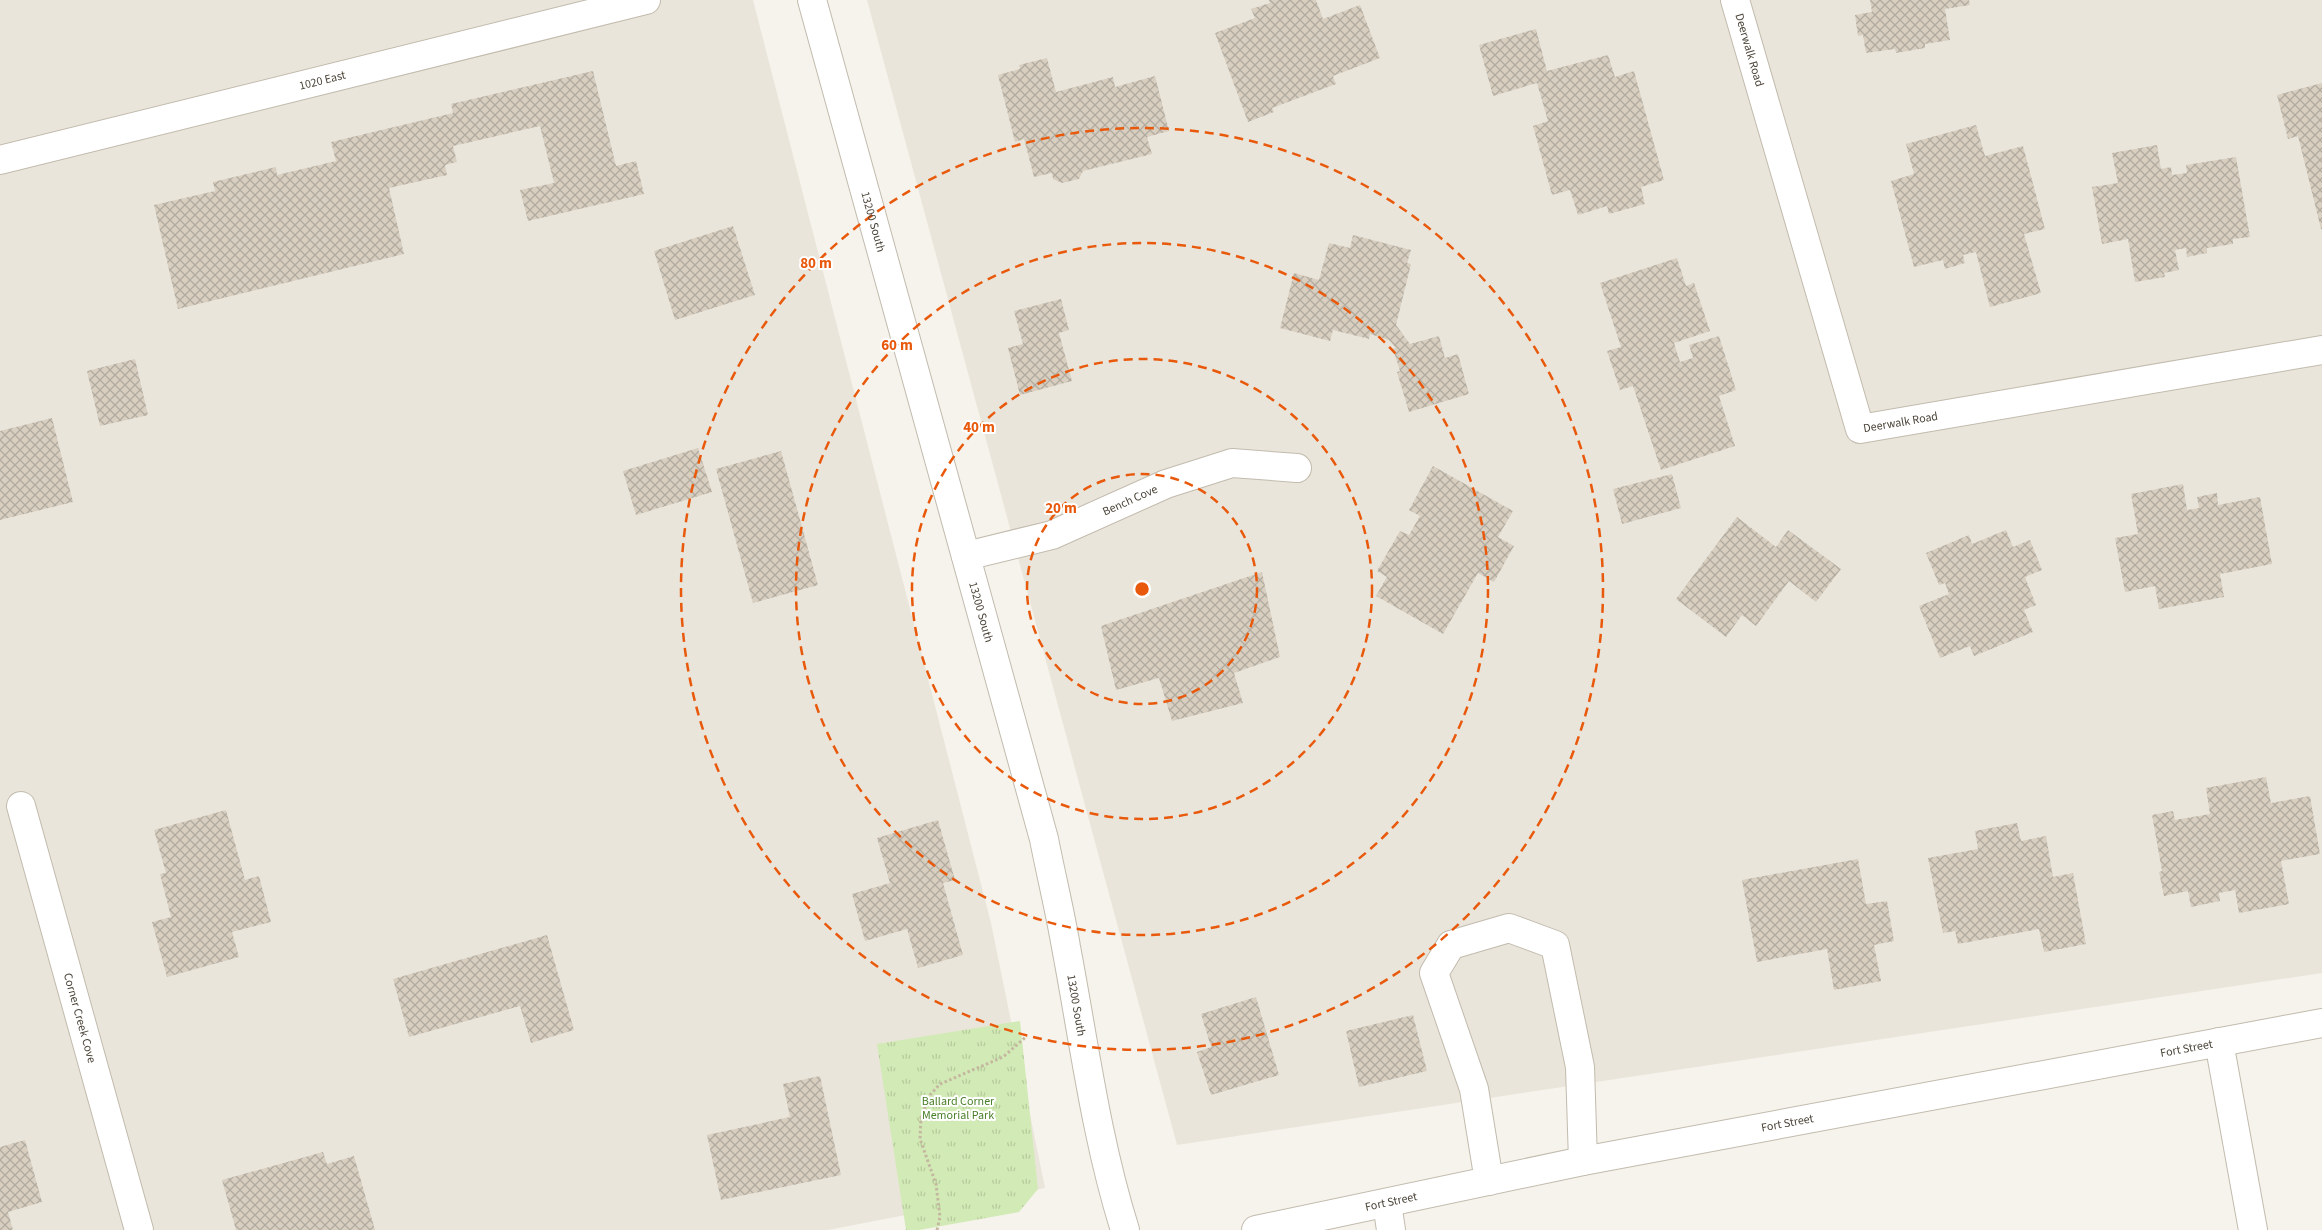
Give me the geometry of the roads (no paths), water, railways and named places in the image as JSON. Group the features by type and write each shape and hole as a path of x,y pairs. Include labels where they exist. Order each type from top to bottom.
{"street":[{"name":"1020 East","path":"0,160 646,0"},
{"name":"13200 South","path":"812,0 1044,839 1066,947 1086,1068 1111,1184 1125,1230"},
{"name":"Deerwalk Road","path":"1734,0 1860,429 2322,350"},
{"name":"Bench Cove","path":"966,556 1052,535 1166,484 1232,463 1297,468"},
{"name":"Corner Creek Cove","path":"21,806 139,1230"},
{"path":"1490,1181 1474,1089 1434,973 1451,945 1509,928 1555,945 1580,1067 1583,1161"},
{"name":"Fort Street","path":"1256,1230 1583,1161 2322,1022"},
{"path":"2219,1042 2252,1230"},
{"path":"1387,1203 1391,1230"}],"park label":[{"name":"Ballard Corner Memorial Park","path":"958,1108"}]}
